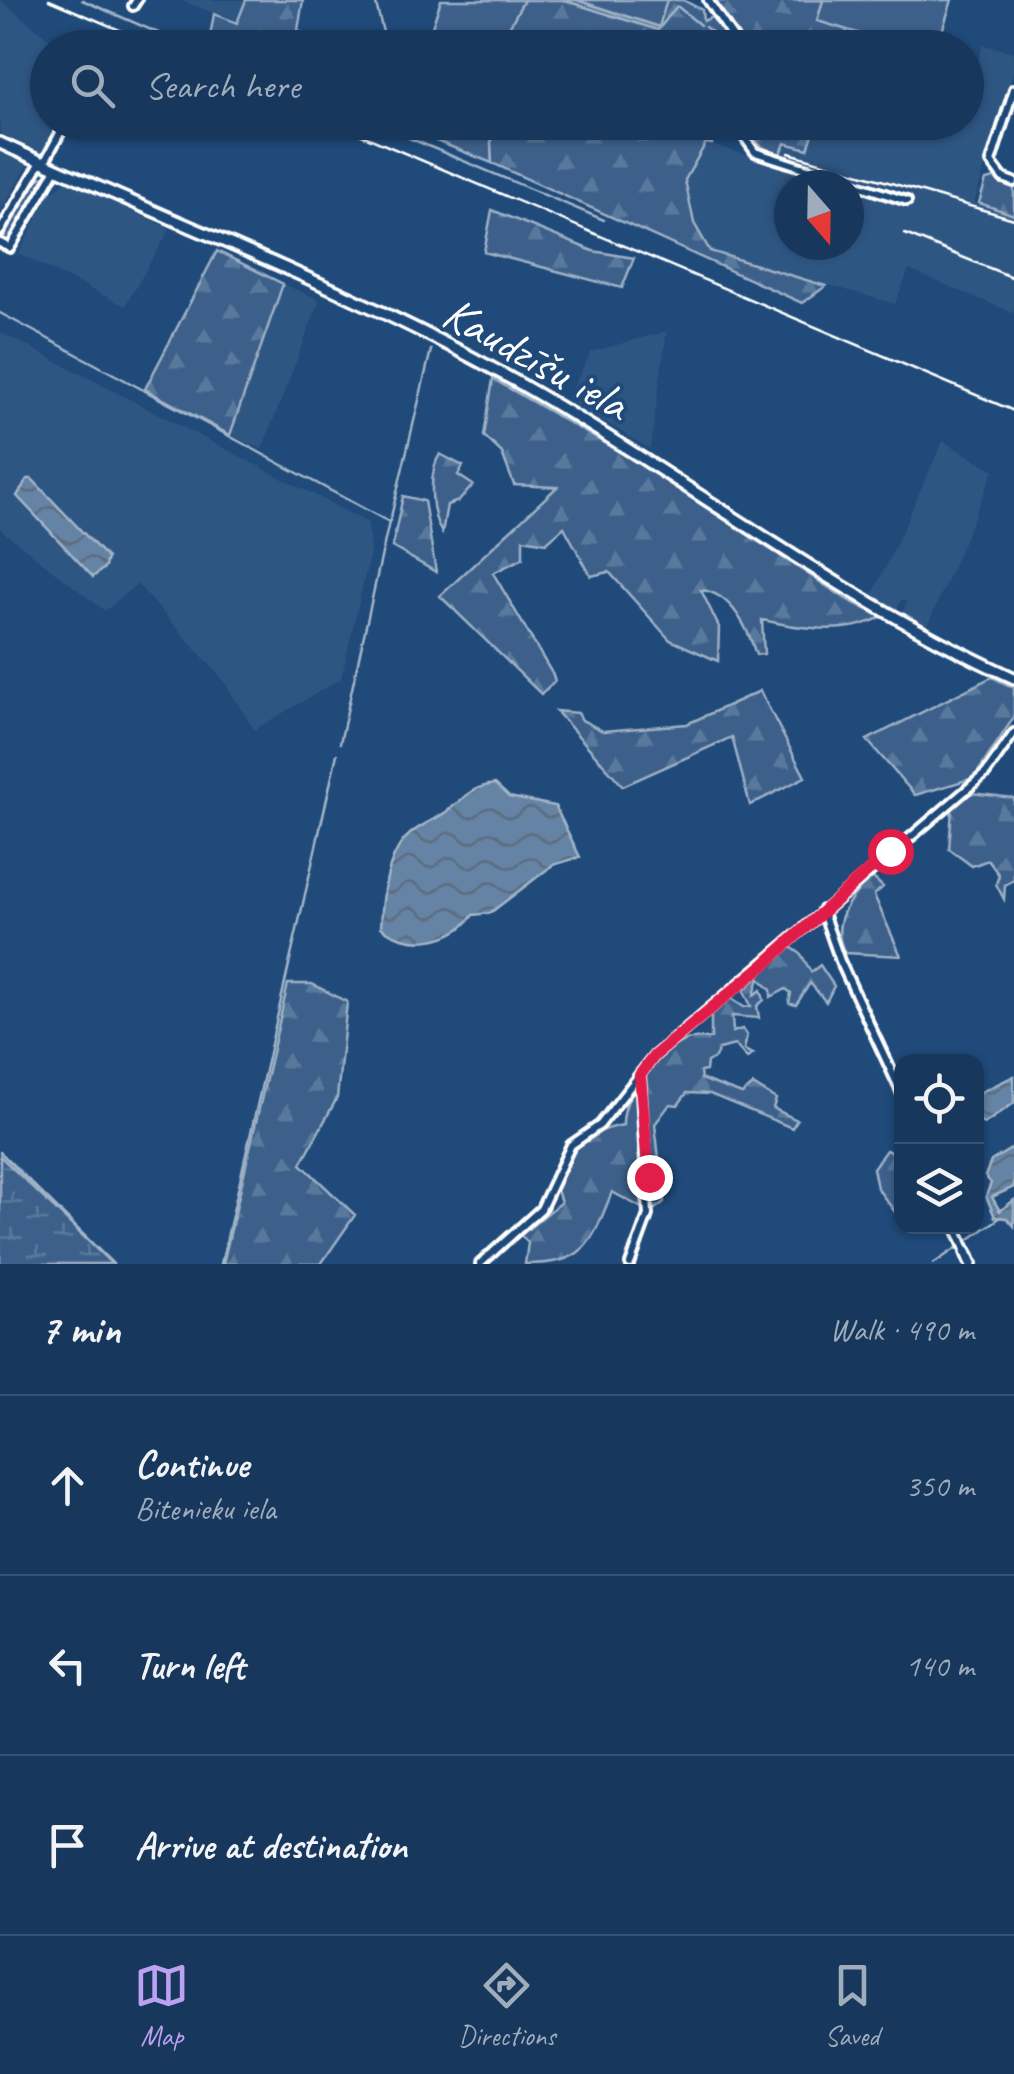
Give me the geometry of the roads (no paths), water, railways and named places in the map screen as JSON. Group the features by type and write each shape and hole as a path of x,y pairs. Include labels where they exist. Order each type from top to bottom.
{"street":[{"path":"708,0 728,30"},
{"path":"1014,89 992,162 1003,178 1014,182"},
{"path":"0,231 55,140"},
{"path":"747,140 756,152 907,200"},
{"name":"Kaudzīšu iela","path":"0,143 488,366 607,435 923,633 1014,678"},
{"path":"0,243 10,248 56,168"},
{"path":"480,1264 541,1209 571,1146 600,1125 654,1056 986,774 1014,734"},
{"path":"822,910 840,961 894,1077"},
{"path":"630,1264 648,1215 640,1075"},
{"path":"958,1234 971,1264"}],"water":[{"path":"27,479 32,479 107,558 105,567 93,577 17,496"},
{"path":"495,784 509,797 555,806 580,857 553,865 490,913 473,915 442,937 417,941 381,927 387,877 402,842 470,792"},
{"path":"1014,1076 1014,1103 984,1124 984,1091"},
{"path":"1014,1147 1014,1187 992,1197 1000,1211 1014,1200 1014,1226 1007,1218 995,1217 986,1196 991,1183 985,1176 991,1161"}],"waterway":[{"path":"82,0 151,30"},
{"path":"375,0 382,30"},
{"path":"563,0 658,30 677,6 700,25"},
{"path":"705,27 709,30"},
{"path":"414,140 604,220"},
{"path":"0,313 389,522 340,743"},
{"path":"390,521 431,350"},
{"path":"221,1264 337,754"},
{"path":"0,1152 113,1264"},
{"path":"967,1241 1001,1217"},
{"path":"933,1264 958,1247"}],"railway":[{"path":"49,0 120,30"},
{"path":"374,140 1014,411"},
{"path":"789,153 1014,219"},
{"path":"905,234 1014,278"}]}
